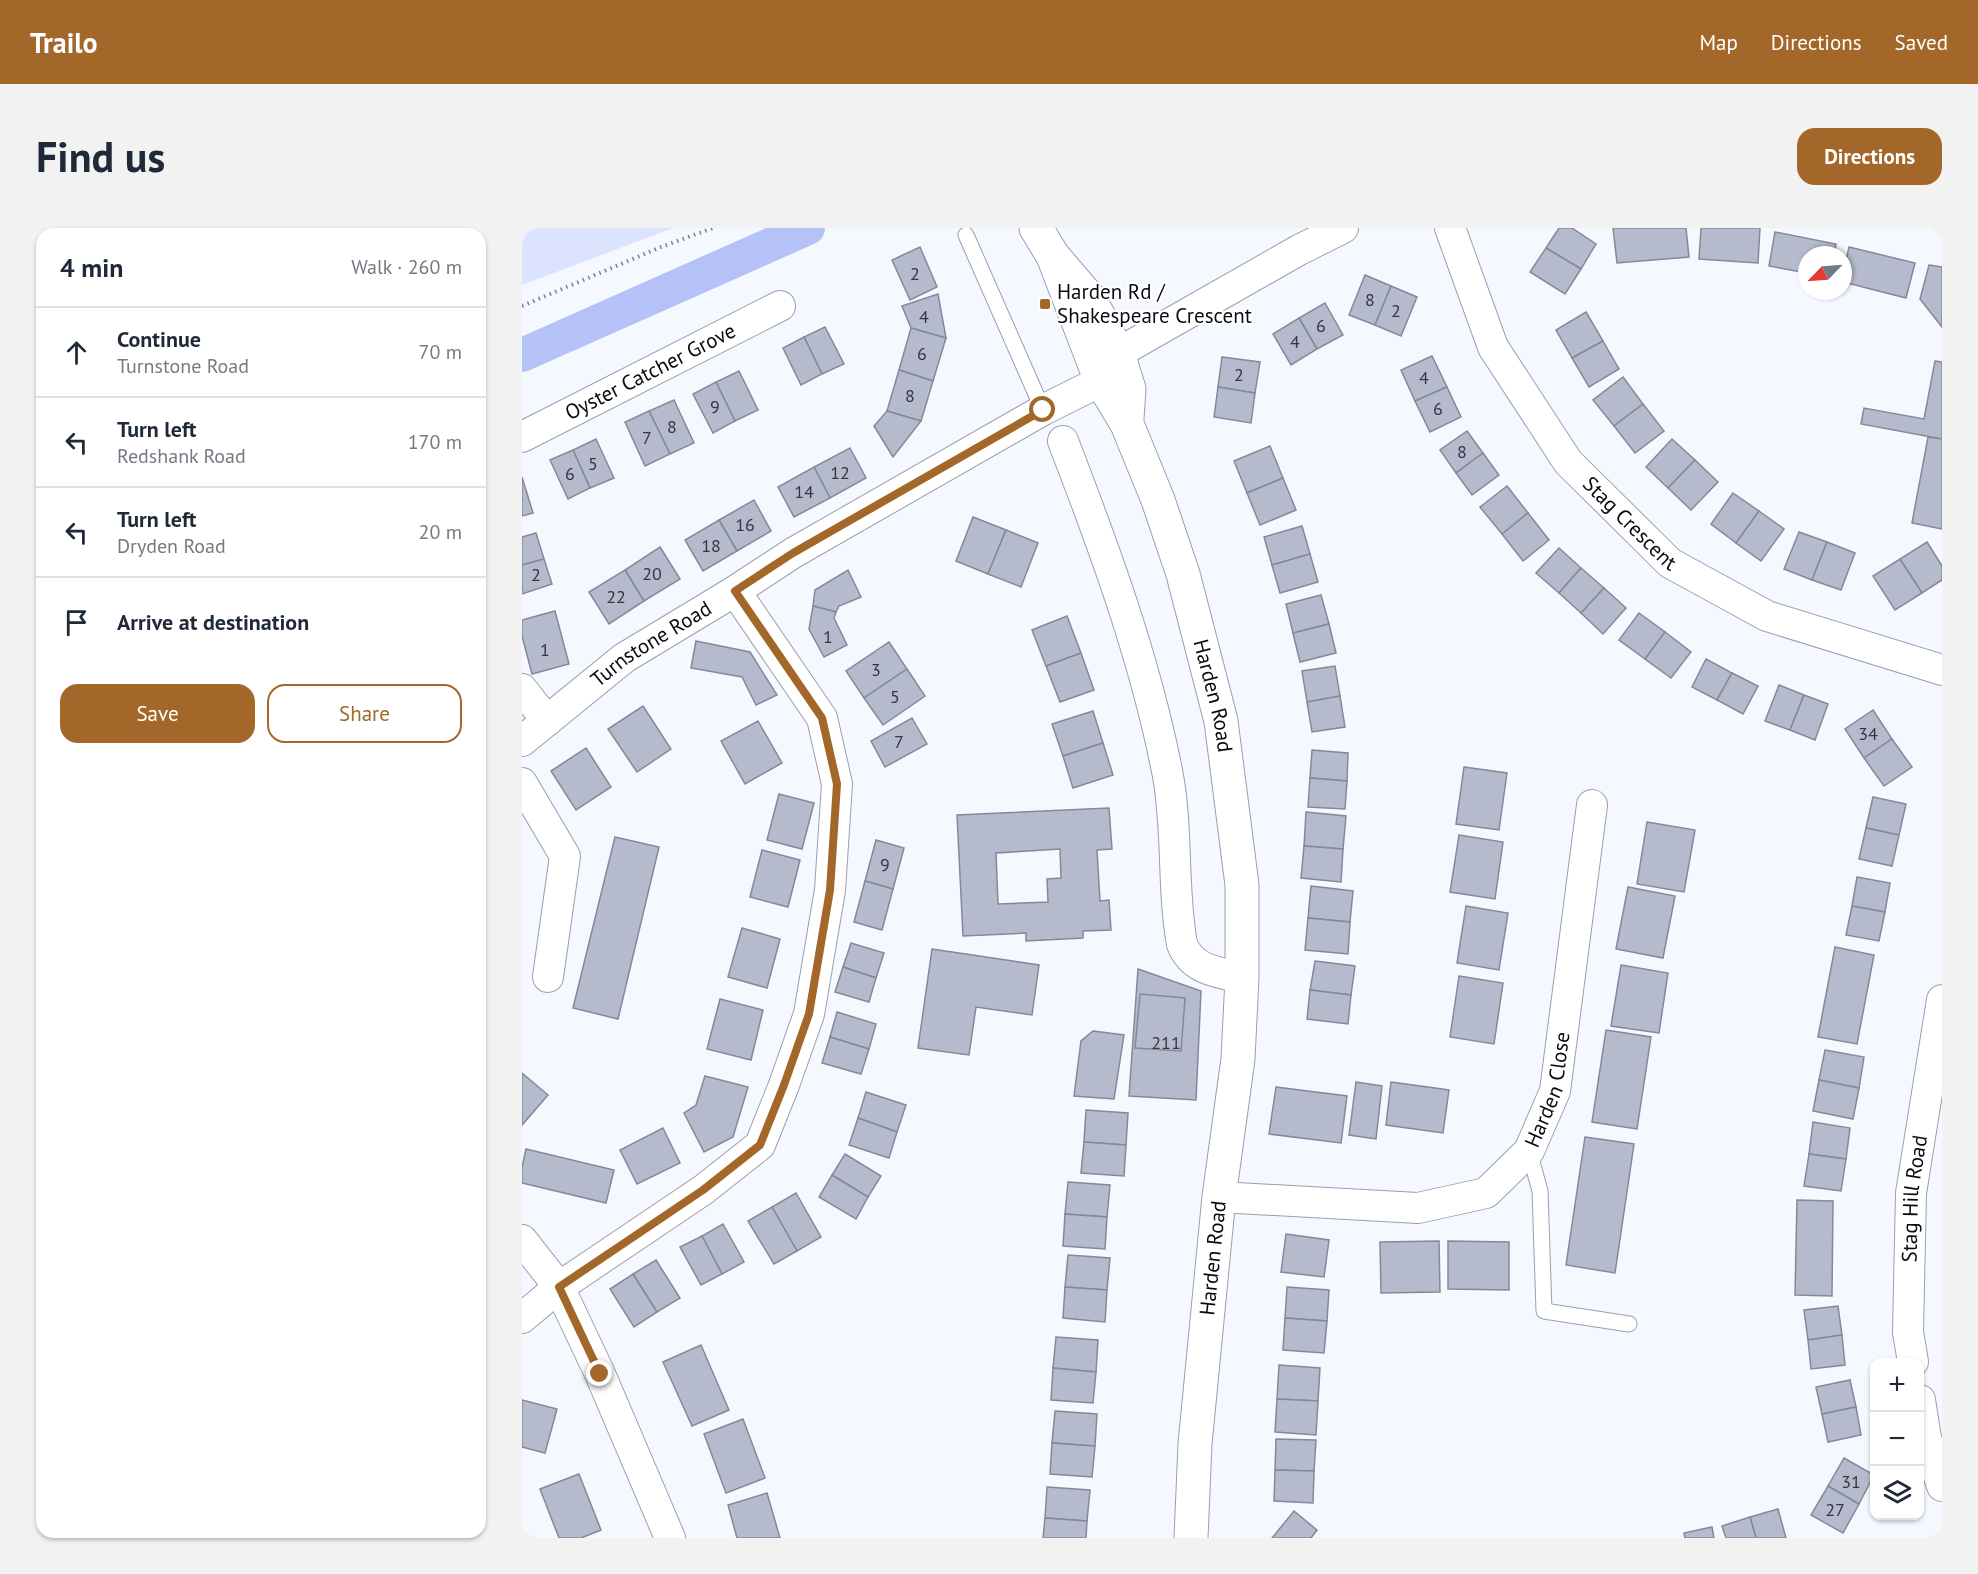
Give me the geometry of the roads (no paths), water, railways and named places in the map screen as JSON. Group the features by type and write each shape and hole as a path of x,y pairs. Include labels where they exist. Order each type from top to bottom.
{"street":[{"name":"Harden Road","path":"1036,228 1053,256 1089,298 1118,353 1129,389 1127,424"},
{"path":"1118,353 1299,250 1343,228"},
{"name":"Stag Crescent","path":"1450,228 1493,347 1568,462 1670,563 1767,616 1942,670"},
{"name":"Harden Road","path":"1053,256 1101,381 1127,424 1158,500 1183,574 1221,721 1242,885 1242,978 1238,1059 1219,1197 1195,1444 1191,1538"},
{"name":"Oyster Catcher Grove","path":"522,437 780,306"},
{"name":"Turnstone Road","path":"522,741 624,658 793,553 1043,410 1101,381"},
{"path":"1063,441 1109,524 1168,776 1182,944 1186,953 1197,965 1242,978"},
{"path":"522,1318 559,1287 703,1190 760,1145 809,1014 830,890 837,784 822,718 735,591"},
{"path":"522,689 547,721"},
{"path":"522,783 565,856 548,977"},
{"name":"Harden Close","path":"1219,1197 1418,1208 1486,1193 1529,1151 1555,1090 1591,806"},
{"name":"Stag Hill Road","path":"1912,1358 1908,1332 1911,1193 1942,1000"},
{"path":"522,1240 559,1287 600,1374 670,1538"},
{"path":"1922,1412 1926,1438 1942,1486"}],"lane":[{"path":"966,235 1043,410"},
{"path":"1529,1151 1540,1191 1544,1311 1629,1324"}],"waterway":[{"path":"522,355 808,228"}],"place":[{"name":"Harden Rd / Shakespeare Crescent","path":"1045,304"}]}
